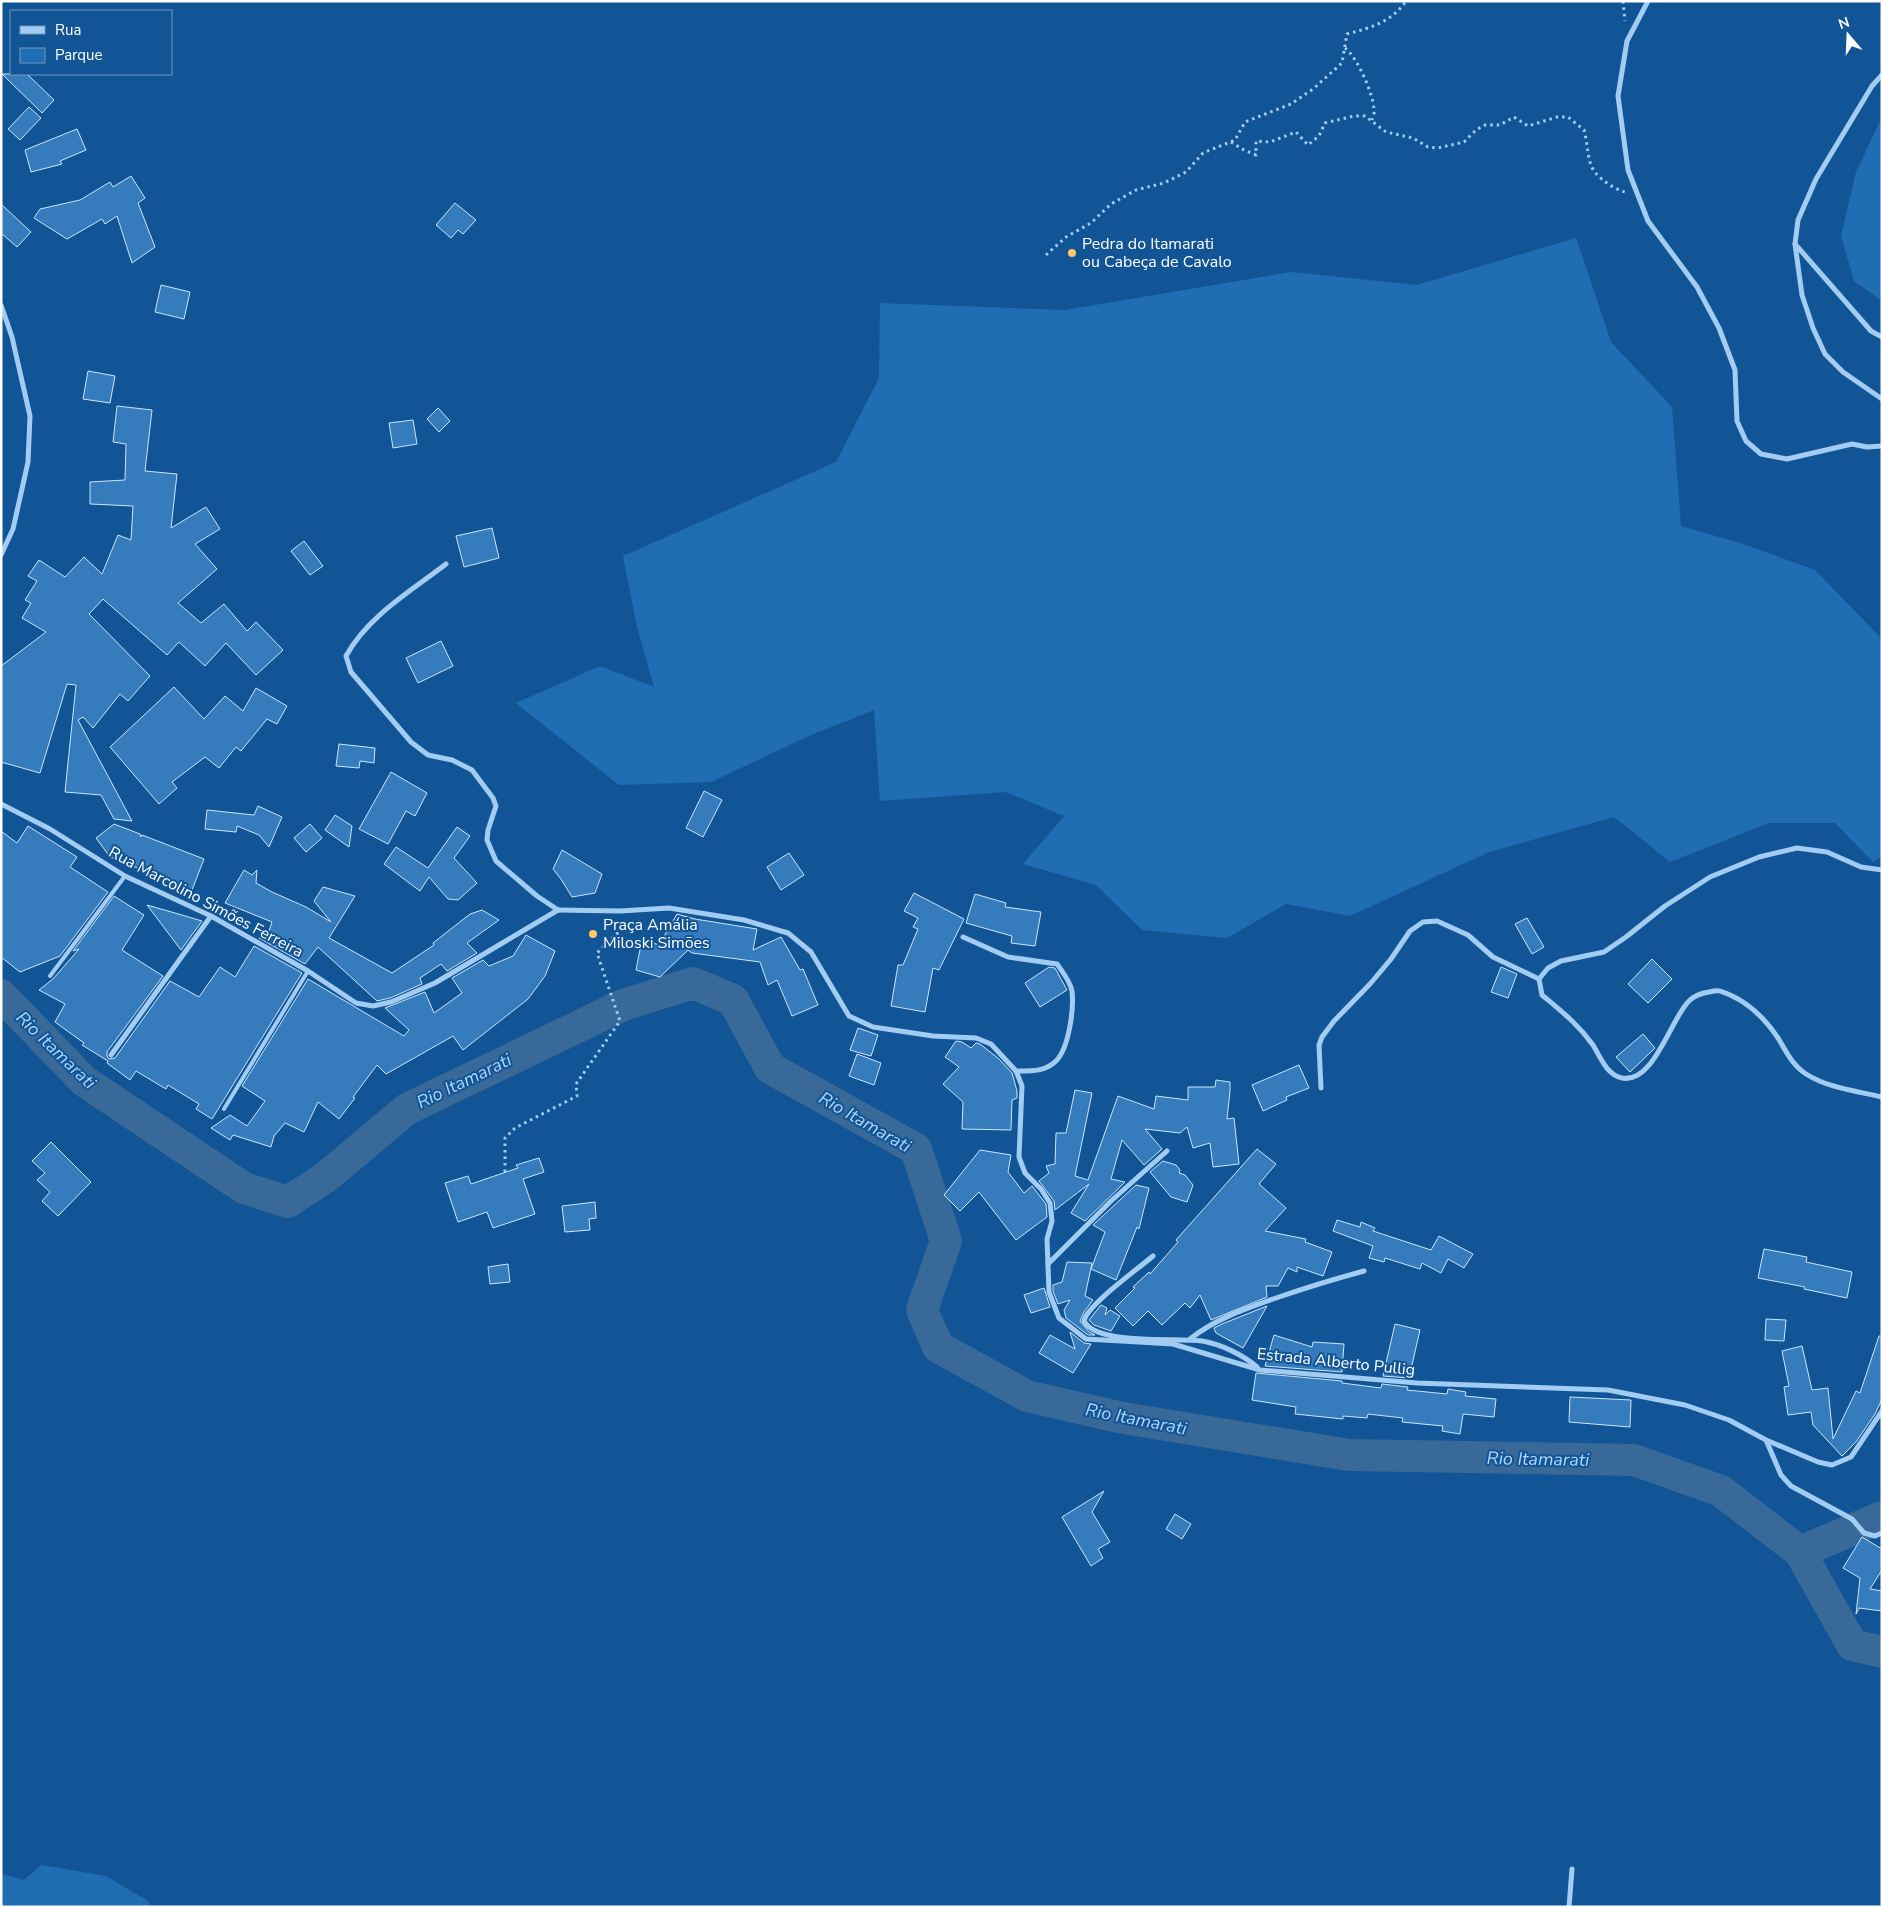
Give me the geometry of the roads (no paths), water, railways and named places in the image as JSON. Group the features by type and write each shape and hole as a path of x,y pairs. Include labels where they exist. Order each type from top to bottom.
{"street":[{"path":"1648,1 1627,41 1618,96 1628,170 1648,221 1697,287 1719,328 1735,370 1737,421 1746,441 1761,454 1788,459 1852,444 1867,447 1882,446"},
{"path":"1882,75 1872,86 1816,179 1798,220 1795,244 1802,295 1813,328 1825,354 1843,372 1882,399"},
{"path":"1795,244 1871,332 1882,337"},
{"path":"1,305 12,337 30,416 28,462 12,529 1,555"},
{"path":"446,564 378,616 354,642 346,656 351,672 411,742 428,755 452,760 472,770 496,806 488,830 487,840 496,861 537,896 558,910"},
{"name":"Rua Marcolino Simões Ferreira","path":"1,804 50,828 125,876 211,916 308,971 356,1003 373,1006 391,1002 435,984 558,910"},
{"path":"1882,870 1861,868 1827,852 1797,848 1759,857 1710,877 1665,906 1604,952 1561,961 1548,968 1539,979 1542,995 1577,1024 1608,1070 1623,1078 1636,1075 1652,1063 1663,1046 1672,1026 1689,1001 1702,993 1718,990 1744,1002 1765,1021 1788,1057 1805,1073 1829,1085 1882,1097"},
{"name":"Estrada Alberto Pullig","path":"558,910 642,910 669,908 744,920 788,933 811,952 849,1016 873,1027 933,1036 976,1038 991,1044 1016,1071 1022,1086 1019,1157 1025,1173 1050,1203 1052,1221 1047,1239 1050,1292 1059,1318 1086,1338 1173,1344 1260,1370 1417,1383 1608,1390 1685,1405 1729,1420 1766,1440 1818,1462 1832,1465 1851,1457 1882,1411"},
{"path":"111,1055 211,916"},
{"path":"1321,1088 1319,1045 1322,1037 1334,1021 1391,959 1410,931 1423,922 1437,921 1468,935 1493,957 1539,979"},
{"path":"963,937 1008,957 1057,964 1072,990 1071,1015 1066,1047 1055,1062 1038,1071 1016,1071"},
{"path":"1048,1264 1111,1201 1167,1151"},
{"path":"1153,1256 1094,1305 1085,1316 1084,1321 1087,1327 1097,1333 1161,1340 1190,1339 1204,1341 1246,1358 1260,1370"},
{"path":"1190,1339 1201,1330 1229,1315 1314,1284 1364,1271"},
{"path":"1766,1440 1781,1475 1791,1486 1852,1519 1864,1532 1874,1536 1882,1533"},
{"path":"1569,1907 1572,1869"}],"lane":[{"path":"50,976 125,876"},
{"path":"224,1109 308,971"}],"waterway":[{"name":"Rio Itamarati","path":"1,995 84,1081 244,1188 288,1202 326,1177 407,1109 623,1005 693,983 733,1000 770,1068 916,1149 946,1241 922,1310 938,1347 1027,1396 1123,1418 1349,1455 1634,1460 1721,1491 1800,1552 1852,1645 1882,1652"},
{"path":"1800,1552 1882,1517"}],"place":[{"name":"Pedra do Itamarati ou Cabeça de Cavalo","path":"1072,253"},
{"name":"Praça Amália Miloski Simões","path":"593,934"}]}
